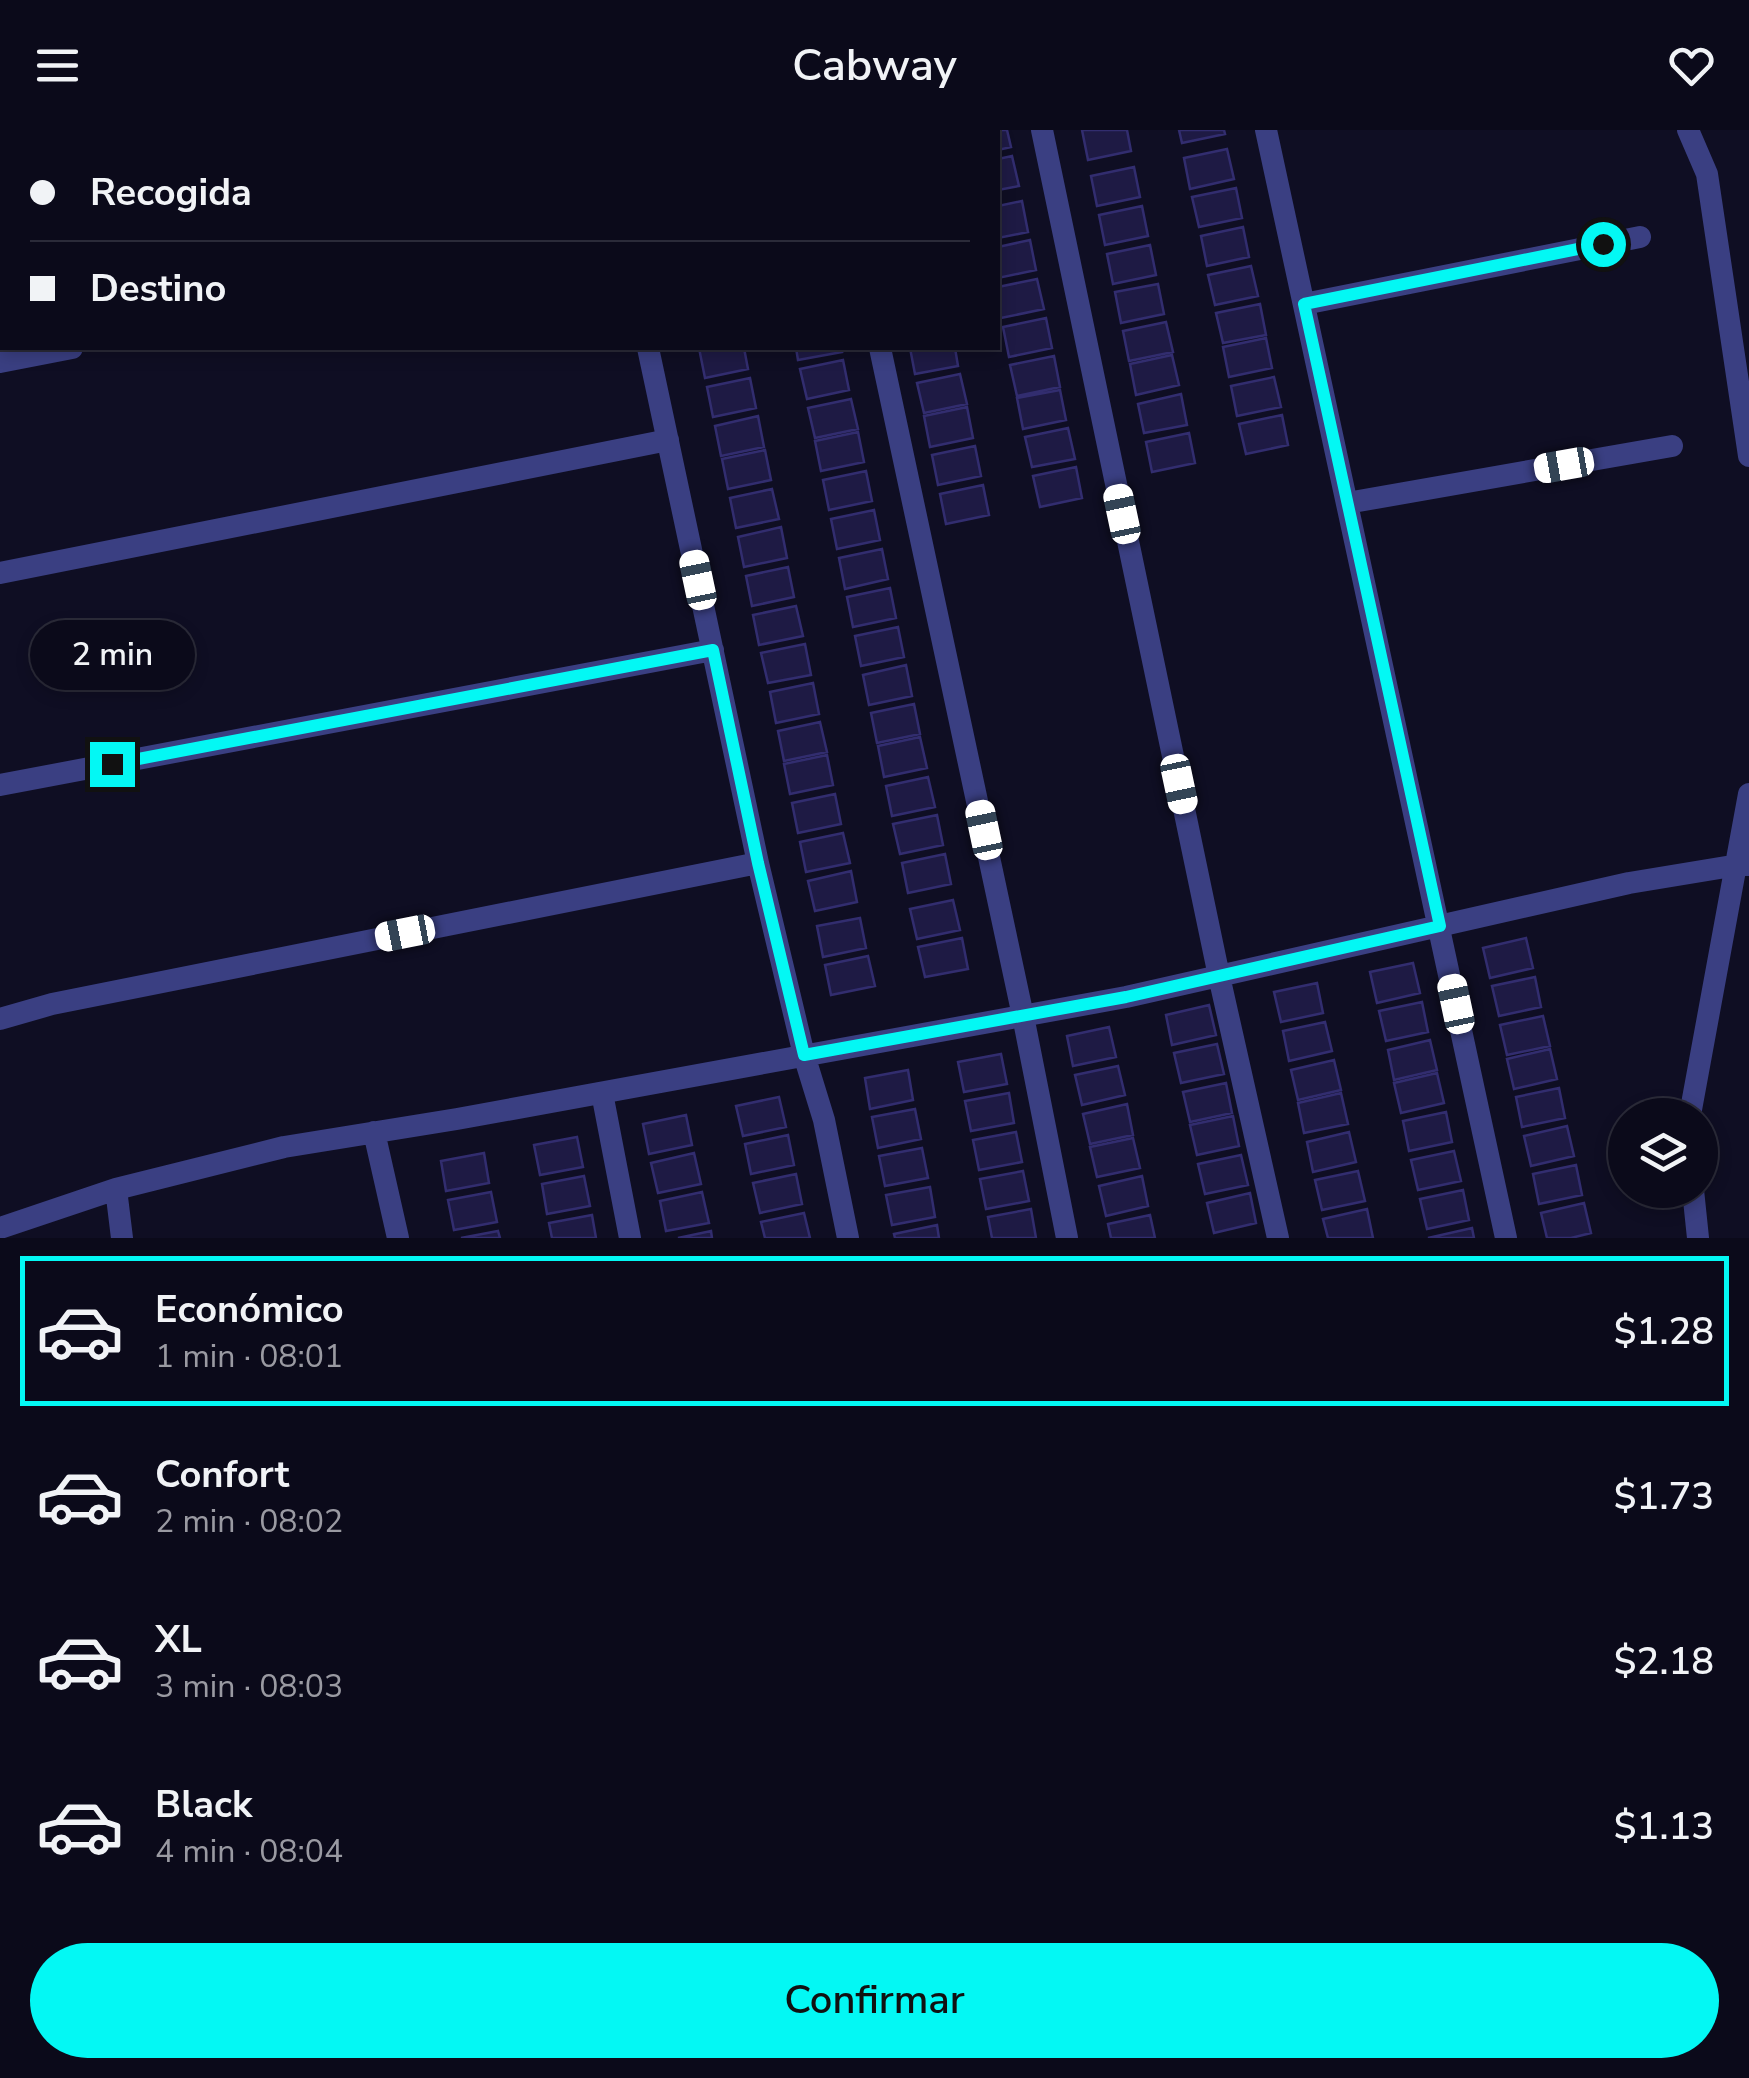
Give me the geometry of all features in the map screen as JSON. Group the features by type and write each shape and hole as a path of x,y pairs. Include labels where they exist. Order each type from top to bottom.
{"street":[{"path":"1042,130 1219,976 1278,1238"},
{"path":"1266,130 1506,1238"},
{"path":"1688,130 1707,174 1749,456"},
{"path":"1304,304 1640,237"},
{"path":"0,362 62,350"},
{"path":"648,350 758,863 804,1055 824,1120 848,1238"},
{"path":"880,350 1068,1238"},
{"path":"0,573 668,440"},
{"path":"1347,504 1672,446"},
{"path":"0,785 713,650"},
{"path":"1694,1098 1743,865 1749,794"},
{"path":"0,1019 52,1004 758,863"},
{"path":"0,1228 116,1189 284,1146 1126,997 1629,883 1743,865"},
{"path":"602,1092 630,1238"},
{"path":"374,1132 398,1238"},
{"path":"116,1189 122,1238"},
{"path":"1695,1208 1698,1238"}],"building":[{"path":"1000,130 1007,130 1011,147 1000,150"},
{"path":"1082,130 1127,130 1131,151 1088,160"},
{"path":"1179,130 1224,130 1225,134 1182,143"},
{"path":"1227,149 1234,179 1190,189 1184,158"},
{"path":"1012,156 1019,186 1000,190 1000,159"},
{"path":"1134,167 1140,197 1097,206 1091,176"},
{"path":"1236,188 1242,218 1199,227 1192,197"},
{"path":"1022,201 1028,232 1000,238 1000,206"},
{"path":"1142,206 1148,236 1105,245 1099,215"},
{"path":"1243,227 1249,257 1207,266 1201,236"},
{"path":"1030,240 1036,270 1000,278 1000,247"},
{"path":"1150,245 1156,275 1113,284 1107,254"},
{"path":"1251,266 1258,296 1215,305 1208,275"},
{"path":"1037,279 1044,309 1001,318 1000,287"},
{"path":"1158,284 1164,314 1121,323 1115,292"},
{"path":"1260,304 1266,335 1223,343 1216,313"},
{"path":"1046,318 1052,348 1009,357 1003,327"},
{"path":"1166,322 1173,352 1129,361 1123,331"},
{"path":"1266,338 1272,368 1229,377 1223,347"},
{"path":"699,350 744,350 748,369 705,378"},
{"path":"796,350 842,352 798,360"},
{"path":"910,350 955,350 958,366 915,374"},
{"path":"1172,355 1179,385 1136,395 1130,364"},
{"path":"1054,356 1060,387 1017,396 1010,365"},
{"path":"843,360 849,390 807,399 800,369"},
{"path":"960,374 967,404 924,413 917,383"},
{"path":"1274,377 1281,407 1237,416 1231,386"},
{"path":"750,378 756,408 713,417 707,387"},
{"path":"1060,390 1066,420 1023,429 1017,398"},
{"path":"1181,394 1187,425 1144,433 1138,404"},
{"path":"851,399 858,429 815,438 808,408"},
{"path":"967,407 973,438 930,447 924,416"},
{"path":"1282,415 1288,445 1246,454 1239,424"},
{"path":"758,416 764,447 721,456 715,426"},
{"path":"1068,428 1075,459 1032,467 1025,437"},
{"path":"858,432 864,462 821,471 815,441"},
{"path":"1189,433 1195,463 1152,472 1146,442"},
{"path":"975,446 981,476 938,485 932,455"},
{"path":"765,450 771,480 728,489 722,459"},
{"path":"1076,467 1082,498 1040,507 1033,476"},
{"path":"866,471 872,501 829,510 823,480"},
{"path":"983,485 989,515 946,524 940,494"},
{"path":"772,489 779,519 736,528 730,498"},
{"path":"874,510 880,540 837,549 831,519"},
{"path":"781,527 787,558 744,567 738,537"},
{"path":"882,549 888,579 845,589 839,558"},
{"path":"788,567 794,597 752,606 746,576"},
{"path":"890,588 896,618 853,627 847,597"},
{"path":"796,606 803,636 759,645 753,615"},
{"path":"898,627 904,657 861,666 855,636"},
{"path":"805,644 811,675 768,683 761,653"},
{"path":"906,665 912,696 869,705 863,675"},
{"path":"813,683 819,714 776,723 770,692"},
{"path":"914,704 920,734 877,743 871,713"},
{"path":"820,722 827,752 784,761 778,731"},
{"path":"920,737 927,768 884,777 878,746"},
{"path":"827,755 833,785 790,794 784,764"},
{"path":"928,777 935,807 892,816 886,786"},
{"path":"835,794 841,824 798,833 792,803"},
{"path":"937,815 943,845 900,854 893,824"},
{"path":"843,833 850,863 806,872 800,842"},
{"path":"945,854 951,884 908,893 902,863"},
{"path":"851,871 857,902 815,911 808,881"},
{"path":"953,900 960,930 917,939 910,909"},
{"path":"860,918 866,948 823,957 817,926"},
{"path":"962,938 968,969 925,977 918,947"},
{"path":"1526,938 1533,968 1490,978 1483,948"},
{"path":"868,956 875,986 831,995 825,965"},
{"path":"1413,963 1420,993 1377,1003 1370,972"},
{"path":"1535,977 1541,1007 1499,1016 1492,986"},
{"path":"1317,983 1323,1013 1281,1022 1274,992"},
{"path":"1422,1002 1428,1032 1386,1041 1379,1011"},
{"path":"1209,1005 1216,1035 1172,1045 1166,1015"},
{"path":"1543,1016 1550,1046 1507,1055 1500,1025"},
{"path":"1325,1022 1332,1051 1289,1061 1283,1031"},
{"path":"1109,1027 1116,1057 1073,1066 1067,1036"},
{"path":"1430,1040 1437,1070 1394,1080 1388,1050"},
{"path":"1217,1044 1224,1074 1181,1083 1174,1053"},
{"path":"1550,1049 1557,1079 1514,1089 1507,1059"},
{"path":"1001,1054 1007,1084 964,1092 958,1062"},
{"path":"1334,1060 1341,1090 1298,1100 1291,1070"},
{"path":"1118,1066 1125,1095 1082,1105 1075,1075"},
{"path":"908,1070 913,1100 870,1109 865,1078"},
{"path":"1437,1073 1444,1103 1401,1113 1394,1083"},
{"path":"1226,1083 1232,1113 1190,1122 1183,1092"},
{"path":"1559,1088 1565,1118 1522,1127 1516,1097"},
{"path":"1009,1093 1014,1123 971,1131 965,1101"},
{"path":"1341,1093 1348,1124 1304,1133 1298,1103"},
{"path":"779,1097 786,1127 743,1136 736,1106"},
{"path":"1127,1104 1133,1135 1090,1144 1083,1114"},
{"path":"915,1109 921,1139 878,1148 872,1117"},
{"path":"1446,1112 1452,1142 1409,1151 1403,1121"},
{"path":"686,1115 692,1145 649,1154 643,1124"},
{"path":"1233,1116 1239,1146 1197,1155 1190,1125"},
{"path":"1567,1126 1574,1156 1531,1166 1524,1136"},
{"path":"1016,1132 1022,1162 979,1170 973,1140"},
{"path":"1349,1132 1356,1162 1313,1172 1307,1142"},
{"path":"788,1135 794,1165 751,1174 745,1144"},
{"path":"577,1137 583,1167 540,1175 534,1145"},
{"path":"1133,1138 1140,1168 1097,1177 1090,1147"},
{"path":"922,1148 928,1178 885,1186 879,1156"},
{"path":"1454,1151 1461,1181 1418,1190 1411,1160"},
{"path":"484,1153 489,1183 446,1191 441,1161"},
{"path":"694,1153 701,1184 658,1193 651,1163"},
{"path":"1241,1155 1248,1185 1205,1194 1198,1164"},
{"path":"1576,1165 1582,1195 1539,1204 1533,1174"},
{"path":"1023,1171 1029,1201 986,1209 980,1179"},
{"path":"1358,1171 1365,1201 1322,1210 1315,1180"},
{"path":"796,1174 802,1204 760,1213 753,1183"},
{"path":"584,1176 590,1206 547,1214 542,1184"},
{"path":"1142,1176 1148,1206 1106,1216 1099,1186"},
{"path":"930,1187 935,1217 892,1225 886,1195"},
{"path":"1463,1190 1469,1220 1427,1229 1420,1199"},
{"path":"491,1192 497,1222 454,1230 448,1200"},
{"path":"702,1192 709,1223 666,1231 660,1201"},
{"path":"1250,1193 1256,1223 1214,1233 1207,1203"},
{"path":"1584,1203 1591,1233 1547,1238 1541,1213"},
{"path":"1031,1209 1036,1238 992,1238 988,1217"},
{"path":"1367,1209 1373,1238 1328,1238 1323,1219"},
{"path":"804,1213 810,1238 765,1238 761,1222"},
{"path":"592,1215 596,1238 552,1238 549,1223"},
{"path":"1150,1215 1155,1238 1111,1238 1108,1224"},
{"path":"937,1225 939,1238 895,1238 894,1234"},
{"path":"1472,1228 1474,1238 1428,1238"},
{"path":"498,1231 500,1238 461,1238"},
{"path":"711,1231 712,1238 678,1238"}],"route":[{"path":"112,764 713,650 804,1055 1126,997 1440,926 1304,304 1603,244"}]}
